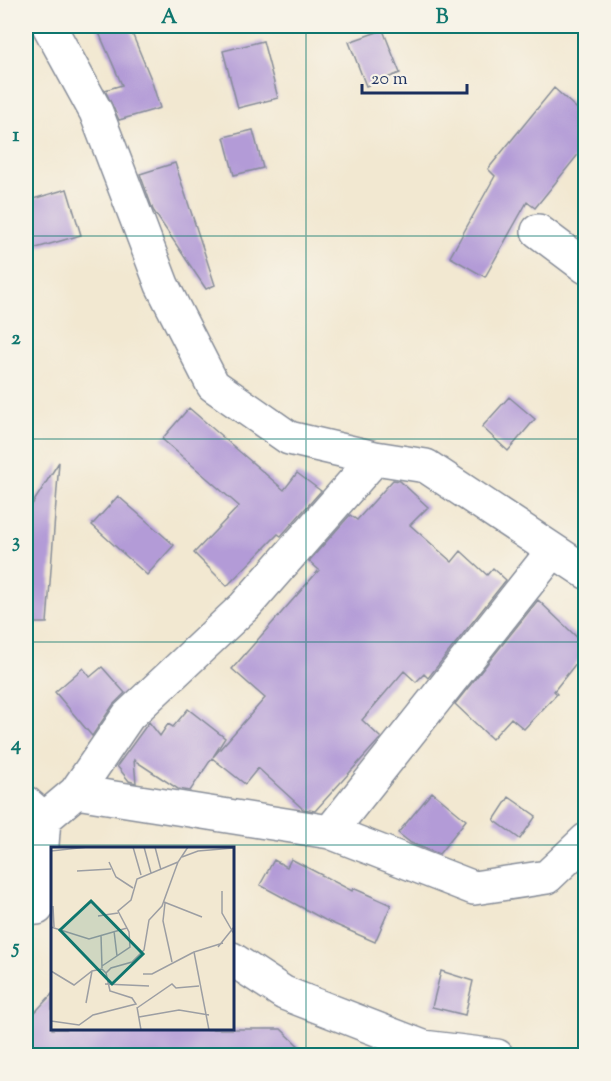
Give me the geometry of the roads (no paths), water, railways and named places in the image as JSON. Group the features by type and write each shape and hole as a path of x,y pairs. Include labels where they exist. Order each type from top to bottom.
{"street":[{"path":"49,26 96,112 162,285 213,385 289,438 375,458 426,466 585,572"},
{"path":"538,231 585,267"},
{"path":"38,911 35,811 76,792 128,716 245,606 375,458"},
{"path":"330,832 553,551"},
{"path":"76,792 330,832 474,888 547,877 585,840"},
{"path":"234,960 284,993 423,1047 497,1056"}]}
